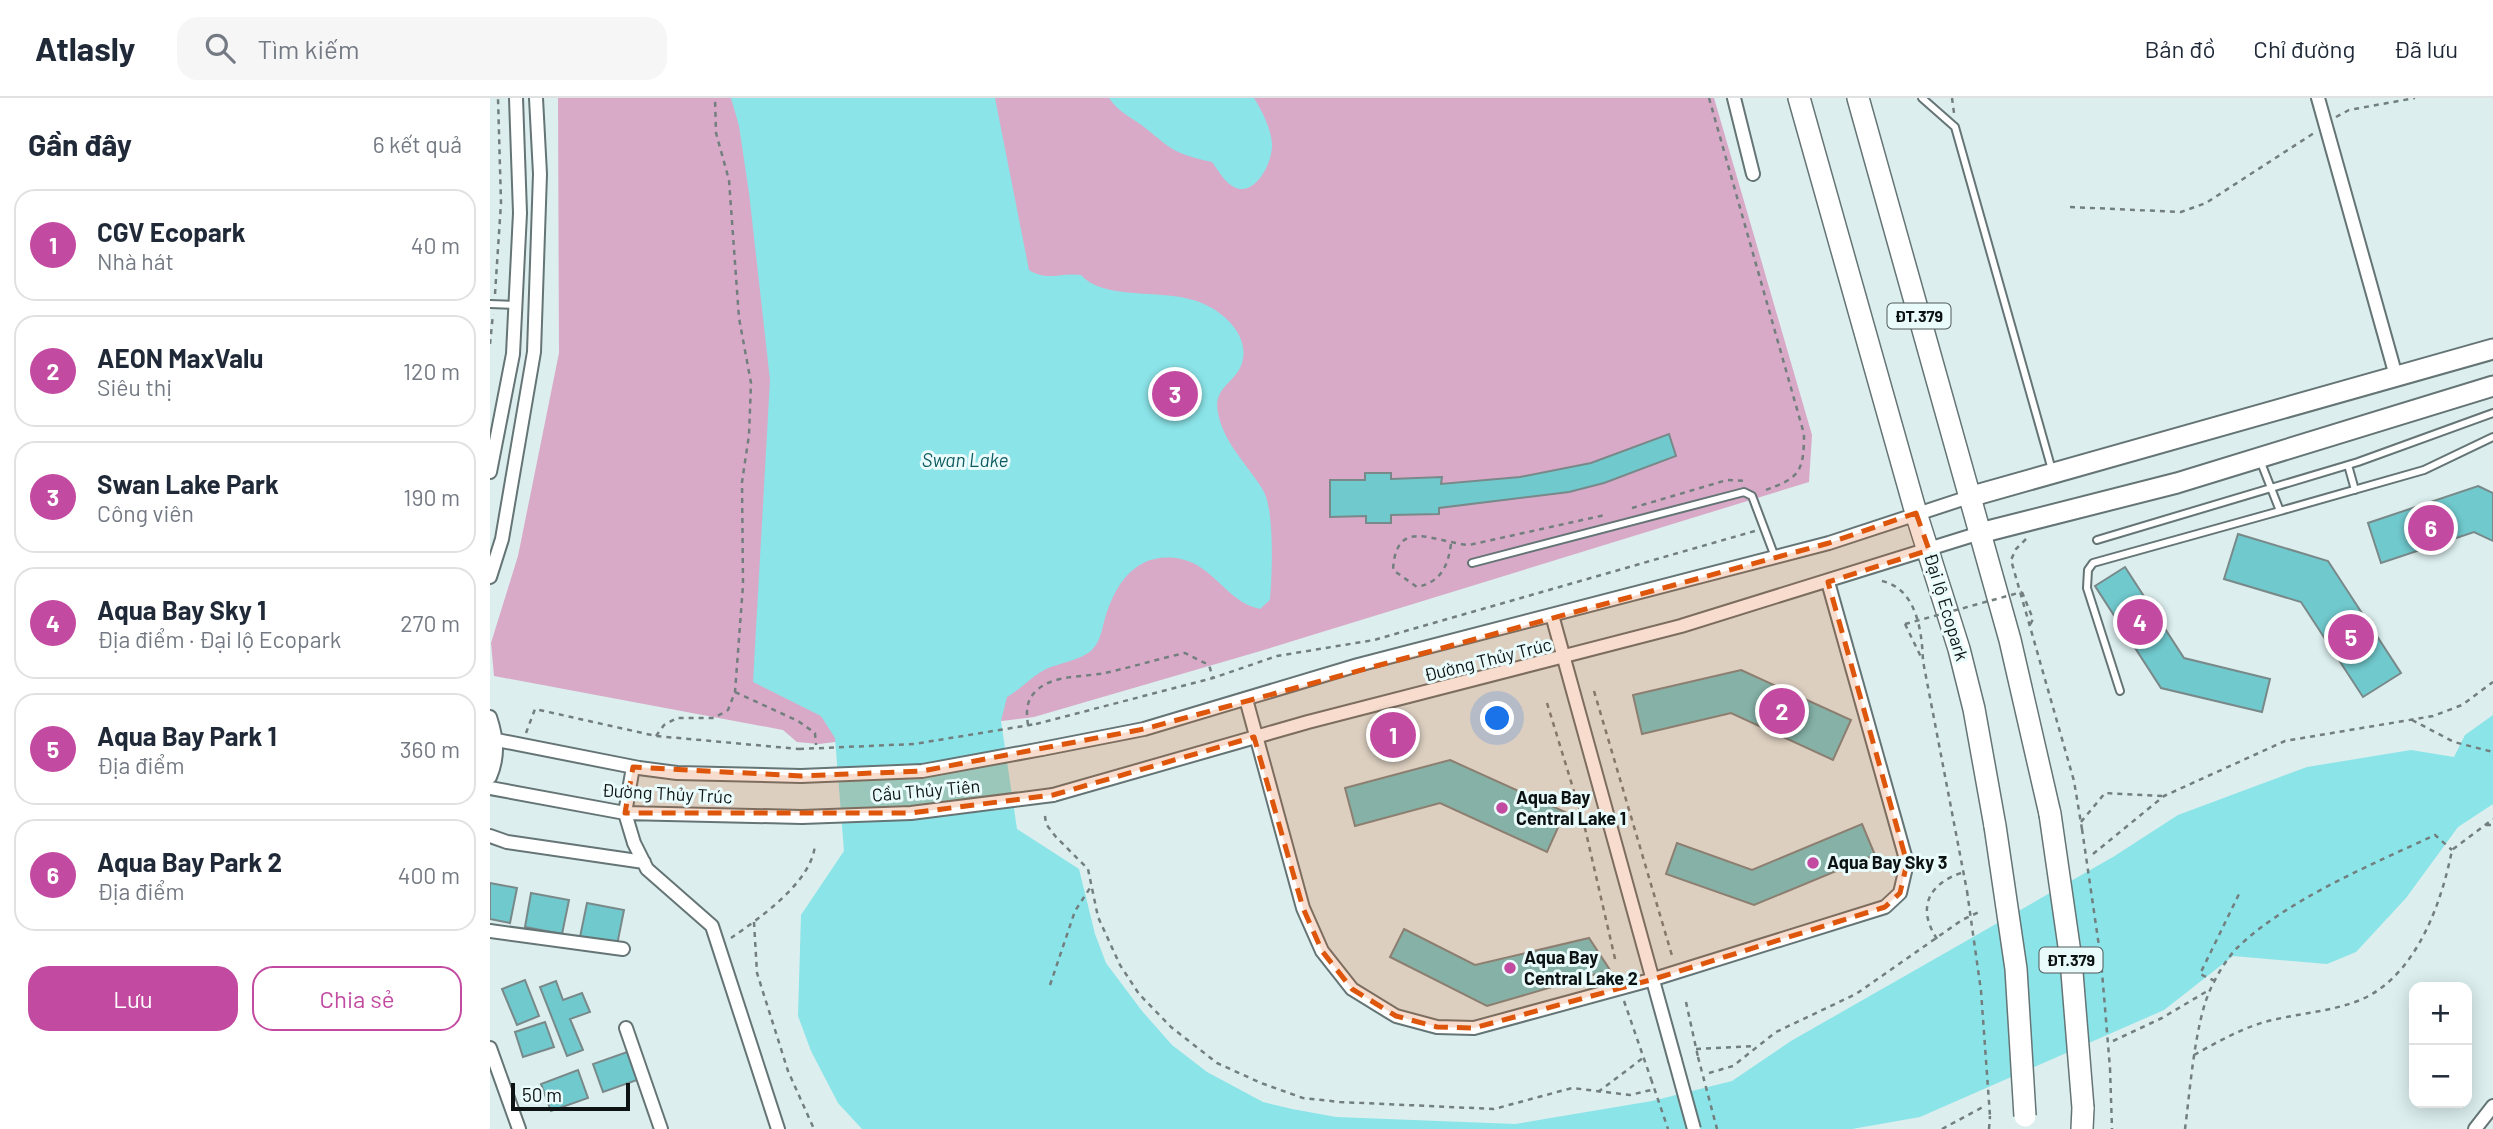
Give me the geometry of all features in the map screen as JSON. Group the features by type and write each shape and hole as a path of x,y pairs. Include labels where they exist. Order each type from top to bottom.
{"highway":[{"name":"Đại lộ Ecopark","path":"1798,98 1974,709 1995,826 2016,970 2025,1123"},
{"name":"ĐT.379","path":"1858,98 2010,640 2050,814 2071,960 2082,1118"}],"main road":[{"path":"1969,497 2493,349"},
{"path":"1980,533 2178,483 2493,386"}],"street":[{"path":"490,472 513,354 520,213 516,98"},
{"path":"490,577 502,539 534,352 540,174 536,98"},
{"path":"1734,98 1754,174"},
{"path":"2318,98 2396,376"},
{"path":"518,141 538,141"},
{"path":"497,434 519,439"},
{"name":"Đường Thủy Trúc","path":"1042,749 1144,729 1358,665 1829,543 1969,497"},
{"name":"Đường Thủy Trúc","path":"1053,794 1254,737 1565,659 1828,582 1980,533"},
{"path":"1246,699 1254,737 1303,908 1322,951 1352,989 1396,1016 1437,1027 1474,1028 1654,979 1885,907 1900,893 1907,863 1828,582"},
{"path":"1552,615 1694,1129"},
{"path":"490,717 497,740 495,765 490,777"},
{"name":"Đường Thủy Trúc","path":"497,740 677,773 801,776"},
{"name":"Cầu Thủy Tiên","path":"801,776 922,771 1042,749"},
{"path":"633,767 625,813 634,843 644,862 678,899 712,926 778,1129"},
{"name":"Đường Thủy Trúc","path":"490,788 625,813 802,817"},
{"name":"Cầu Thủy Tiên","path":"802,817 911,813 1053,794"},
{"path":"490,836 508,842 644,862"},
{"path":"490,931 623,949"},
{"path":"625,1028 661,1129"},
{"path":"490,1048 519,1129"},
{"path":"2475,1129 2493,1106"}],"lane":[{"path":"1922,98 1955,127 2053,473"},
{"path":"492,304 515,305"},
{"path":"2097,540 2348,465 2493,413"},
{"path":"2120,691 2087,588 2088,570 2093,563 2424,470 2493,437"},
{"path":"2259,458 2280,511"},
{"path":"2348,465 2355,490"},
{"path":"1472,563 1744,492 1752,496 1775,557"}],"path":[{"path":"490,344 501,203 498,98"},
{"path":"656,736 664,725 677,718 714,718 728,710 735,692 743,585 742,482 749,435 751,383 739,318 729,180 716,134 715,98"},
{"path":"1709,98 1804,435 1804,462 1800,472 1759,492"},
{"path":"2070,207 2181,212 2206,203 2349,110 2415,98"},
{"path":"1628,510 1727,480 1742,479 1752,484"},
{"path":"1451,544 1448,563 1440,576 1428,585 1417,587 1392,569 1394,552 1399,542 1410,537 1424,535 1451,544 1469,545 1615,513"},
{"path":"521,745 535,709 656,736 799,749 914,744 1036,724 1213,678 1277,656 1374,640 1765,528"},
{"path":"2026,539 2016,549 2011,560 2028,628 2074,782 2101,960 2112,1129"},
{"path":"1882,581 1893,583 1903,591 1913,607 1922,636 1923,661 1964,872 1981,990 1989,1129"},
{"path":"1923,661 1905,624 2022,592 2033,619 2028,628"},
{"path":"1028,725 1026,711 1030,698 1039,688 1054,681 1107,672 1185,653 1209,665 1213,678"},
{"path":"2093,854 2164,796 2285,741 2433,716 2462,705 2493,682"},
{"path":"1594,691 1674,960"},
{"path":"735,692 798,720 816,733 816,745"},
{"path":"1547,703 1584,824 1616,964"},
{"path":"2410,719 2454,742 2493,752"},
{"path":"2081,822 2105,793 2164,796"},
{"path":"1045,816 1046,824 1056,837 1088,869 1098,916 1120,965 1139,994 1171,1027 1217,1063 1261,1083 1303,1098 1494,1109 1572,1088 1630,1095 1651,1090"},
{"path":"2194,1055 2238,1031 2358,1001 2386,984 2404,965 2422,938 2448,873 2452,850 2493,820"},
{"path":"2486,825 2493,825"},
{"path":"2185,1129 2194,1055 2209,990 2235,949 2260,930 2360,870 2435,835 2452,850"},
{"path":"718,948 754,922 805,873 814,855 815,844"},
{"path":"1937,939 1929,927 1930,896 1939,882 1964,872"},
{"path":"1050,985 1075,911 1082,896 1092,886"},
{"path":"2215,981 2200,974 2240,892"},
{"path":"1709,1073 1733,1066 1776,1032 1856,994 1962,920 1979,912"},
{"path":"754,922 757,973 788,1071 814,1129"},
{"path":"2113,1041 2162,1018 2209,990"},
{"path":"1624,1001 1668,1129"},
{"path":"1686,1002 1717,1129"},
{"path":"1696,1049 1756,1046"},
{"path":"1598,1091 1644,1057"},
{"path":"1942,1129 1983,1107"}],"highlighted area":[{"path":"1916,513 1929,550 1828,582 1907,863 1900,893 1885,907 1654,979 1474,1028 1437,1027 1396,1016 1352,989 1322,951 1303,908 1254,737 1053,795 911,813 625,813 633,767 801,776 922,771 1144,729 1829,543"}],"shaded area":[{"path":"558,98 1714,98 1812,435 1809,482 1257,652 1034,717 819,744 797,742 783,730 494,676 491,643 518,556 559,353"}],"water":[{"name":"Swan Lake","path":"731,98 995,98 1029,270 1049,276 1081,275 1092,284 1122,292 1191,299 1222,315 1241,339 1243,358 1240,368 1221,392 1217,405 1225,435 1267,499 1272,544 1270,600 1260,609 1248,605 1203,569 1181,559 1151,560 1139,565 1129,573 1114,595 1098,641 1091,651 1046,669 1007,697 1001,721 1017,829 1079,869 1095,934 1106,963 1172,1045 1207,1072 1263,1102 1336,1117 1515,1124 1652,1101 1732,1081 1791,1041 2113,857 2178,815 2307,767 2411,750 2454,757 2465,735 2493,715 2493,804 2458,827 2406,898 2356,952 2327,964 2233,956 2164,1010 1920,1117 1852,1129 862,1129 838,1103 811,1051 798,1016 801,915 844,851 835,738 821,716 753,682 770,380 749,193 739,126"},
{"path":"1109,98 1254,98 1266,120 1271,138 1272,151 1266,168 1256,183 1242,189 1234,187 1212,162 1175,150 1121,111"}],"building":[{"path":"1669,434 1676,456 1604,483 1569,492 1439,508 1439,514 1391,515 1391,523 1366,523 1366,516 1330,517 1330,480 1365,480 1365,473 1391,473 1391,479 1442,477 1441,484 1520,477 1591,463"},
{"path":"2478,486 2493,493 2493,541 2474,532 2381,563 2368,523"},
{"path":"2238,534 2328,561 2401,673 2363,697 2301,602 2224,579"},
{"path":"2125,567 2184,658 2270,679 2262,712 2161,688 2095,586"},
{"path":"1741,670 1851,720 1833,760 1731,713 1642,734 1633,695"},
{"name":"Aqua Bay Central Lake 1","path":"1450,760 1565,812 1547,852 1440,803 1355,826 1345,788"},
{"name":"Aqua Bay Sky 3","path":"1862,824 1875,855 1754,905 1666,874 1677,843 1752,870"},
{"path":"490,883 517,888 510,923 490,919"},
{"path":"531,893 569,900 562,934 525,927"},
{"path":"587,903 624,910 617,945 580,937"},
{"name":"Aqua Bay Central Lake 2","path":"1404,929 1475,965 1589,938 1610,970 1487,1006 1390,957"},
{"path":"525,980 539,1016 517,1025 502,989"},
{"path":"556,981 563,1000 582,993 590,1012 570,1019 583,1050 567,1056 540,987"},
{"path":"545,1022 554,1047 523,1057 515,1032"},
{"path":"630,1051 640,1079 603,1092 593,1064"},
{"path":"578,1070 588,1098 551,1111 541,1084"}],"place":[{"name":"Swan Lake Park","path":"1175,394"},
{"name":"Aqua Bay Park 2","path":"2431,528"},
{"name":"Aqua Bay Sky 1","path":"2140,622"},
{"name":"Aqua Bay Park 1","path":"2351,637"},
{"name":"AEON MaxValu","path":"1782,711"},
{"name":"CGV Ecopark","path":"1393,735"},
{"name":"Aqua Bay Central Lake 1","path":"1502,808"},
{"name":"Aqua Bay Sky 3","path":"1813,863"},
{"name":"Aqua Bay Central Lake 2","path":"1510,968"}]}
